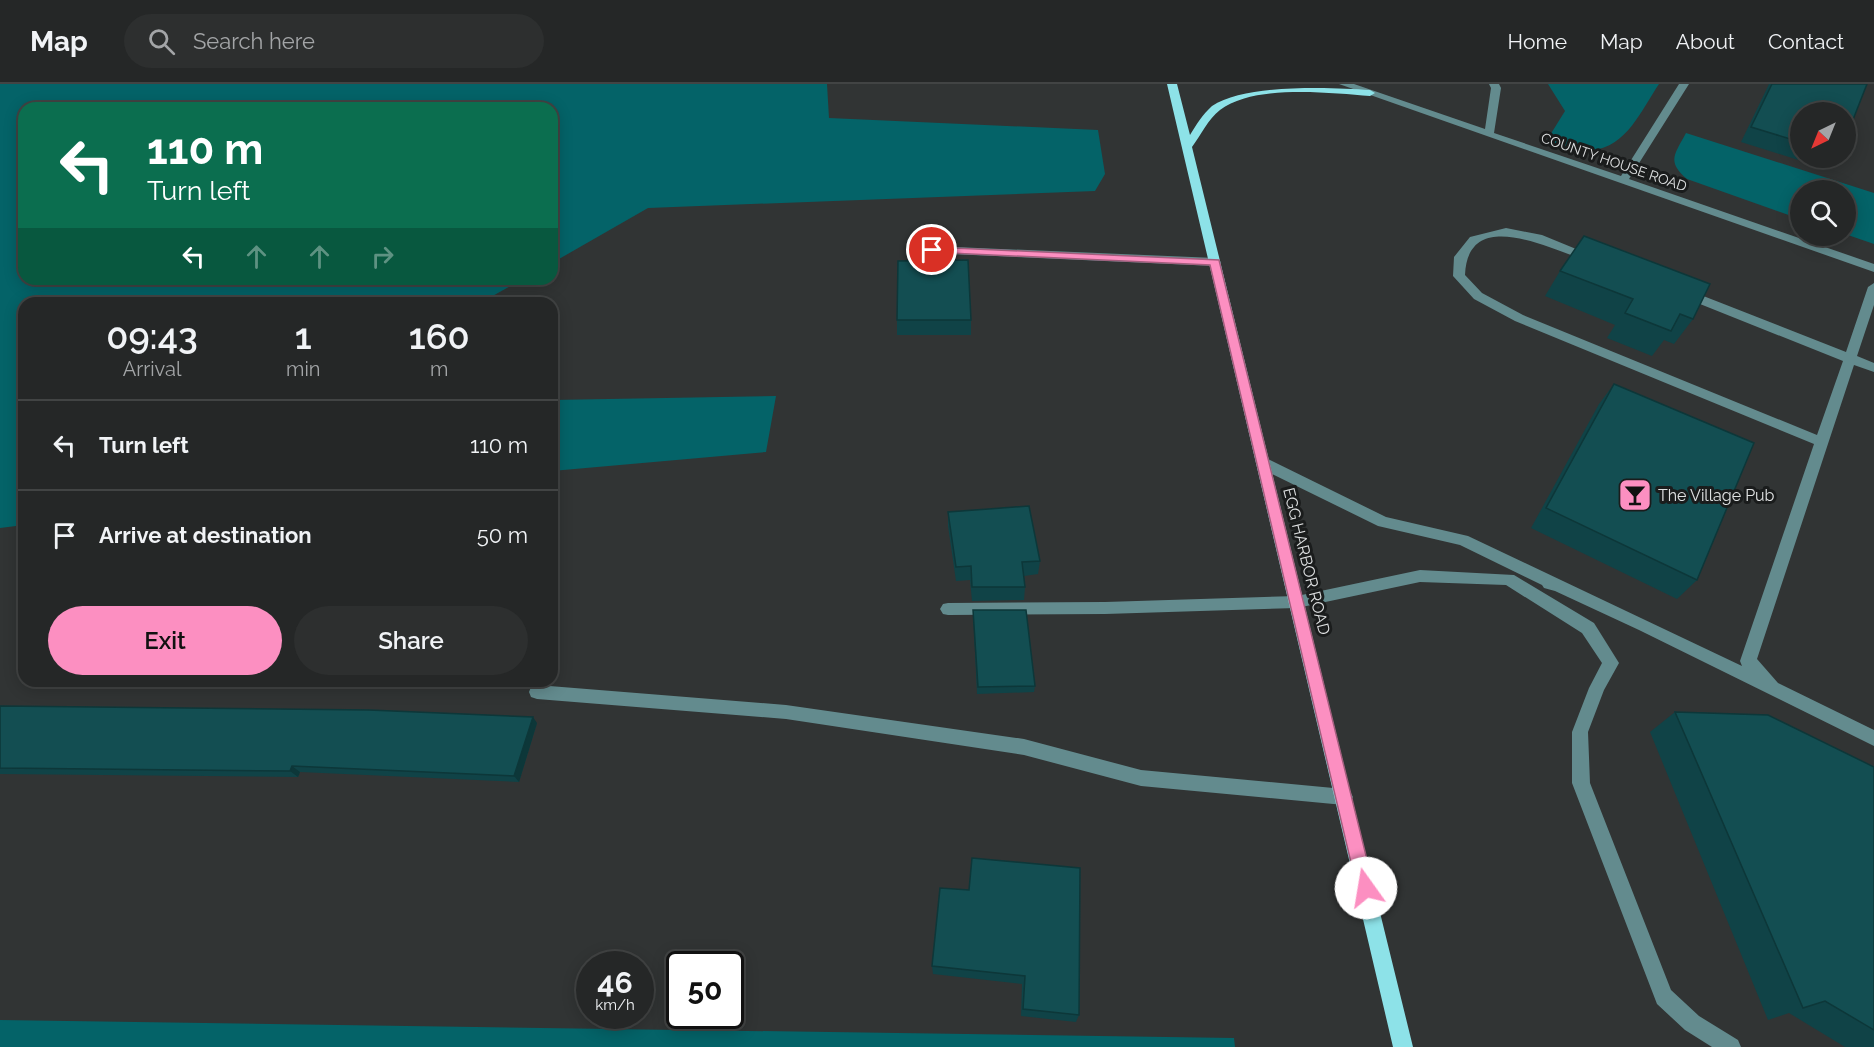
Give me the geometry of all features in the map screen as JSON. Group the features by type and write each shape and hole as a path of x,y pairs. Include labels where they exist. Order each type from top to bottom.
{"main road":[{"name":"EGG HARBOR ROAD","path":"1172,84 1403,1047"},
{"path":"1187,147 1217,107 1246,94 1307,87 1370,93"}],"street":[{"name":"COUNTY HOUSE ROAD","path":"1344,84 1874,268"},
{"path":"1489,134 1496,88 1494,84"},
{"path":"1623,181 1684,84"},
{"path":"1602,262 1538,238 1506,232 1474,240 1460,257 1459,276 1478,296 1519,318 1822,442"},
{"path":"932,250 1215,262"},
{"path":"1666,286 1874,368"},
{"path":"1772,688 1748,661 1874,287"},
{"path":"1263,463 1383,522 1463,540 1645,625 1874,738"},
{"path":"948,609 1105,608 1297,602 1420,576 1509,579 1557,585"},
{"path":"1509,579 1588,628 1611,663 1597,688 1580,732 1581,783 1664,997 1692,1023 1731,1047"},
{"path":"537,692 786,711 1024,747 1141,778 1344,797"}],"shaded area":[{"path":"0,84 827,84 829,118 1098,130 1105,174 1095,191 648,208 558,260 558,102 18,102 18,285 512,285 491,297 18,297 18,526 0,528"},
{"path":"1548,84 1659,84 1624,135 1604,148 1586,150 1547,140 1565,111"},
{"path":"1686,133 1833,180 1790,180 1790,215 1687,179 1676,167 1676,152"},
{"path":"1856,187 1874,193 1874,244 1856,238"},
{"path":"776,396 766,452 558,470 558,400"},
{"path":"0,1020 1234,1038 1235,1047 0,1047"}],"building":[{"path":"1772,84 1867,84 1856,112 1856,102 1790,102 1790,139 1751,127"},
{"path":"1584,236 1710,284 1693,319 1680,314 1671,331 1625,313 1633,299 1560,271"},
{"path":"968,260 971,320 897,320 898,261"},
{"name":"The Village Pub","path":"1614,384 1754,443 1697,580 1546,508"},
{"path":"1029,506 1040,561 1022,562 1025,587 972,587 971,566 956,567 948,512"},
{"path":"973,610 1026,610 1035,686 978,687"},
{"path":"0,706 369,710 533,717 514,776 292,766 290,771 0,768"},
{"path":"1675,712 1768,715 1874,767 1874,1030 1825,1001 1803,1008"},
{"path":"972,858 1080,868 1079,1015 1023,1009 1025,976 932,966 940,888 969,890"}],"place":[{"name":"The Village Pub","path":"1635,495"}],"route":[{"path":"932,250 1215,262 1366,888"}]}
